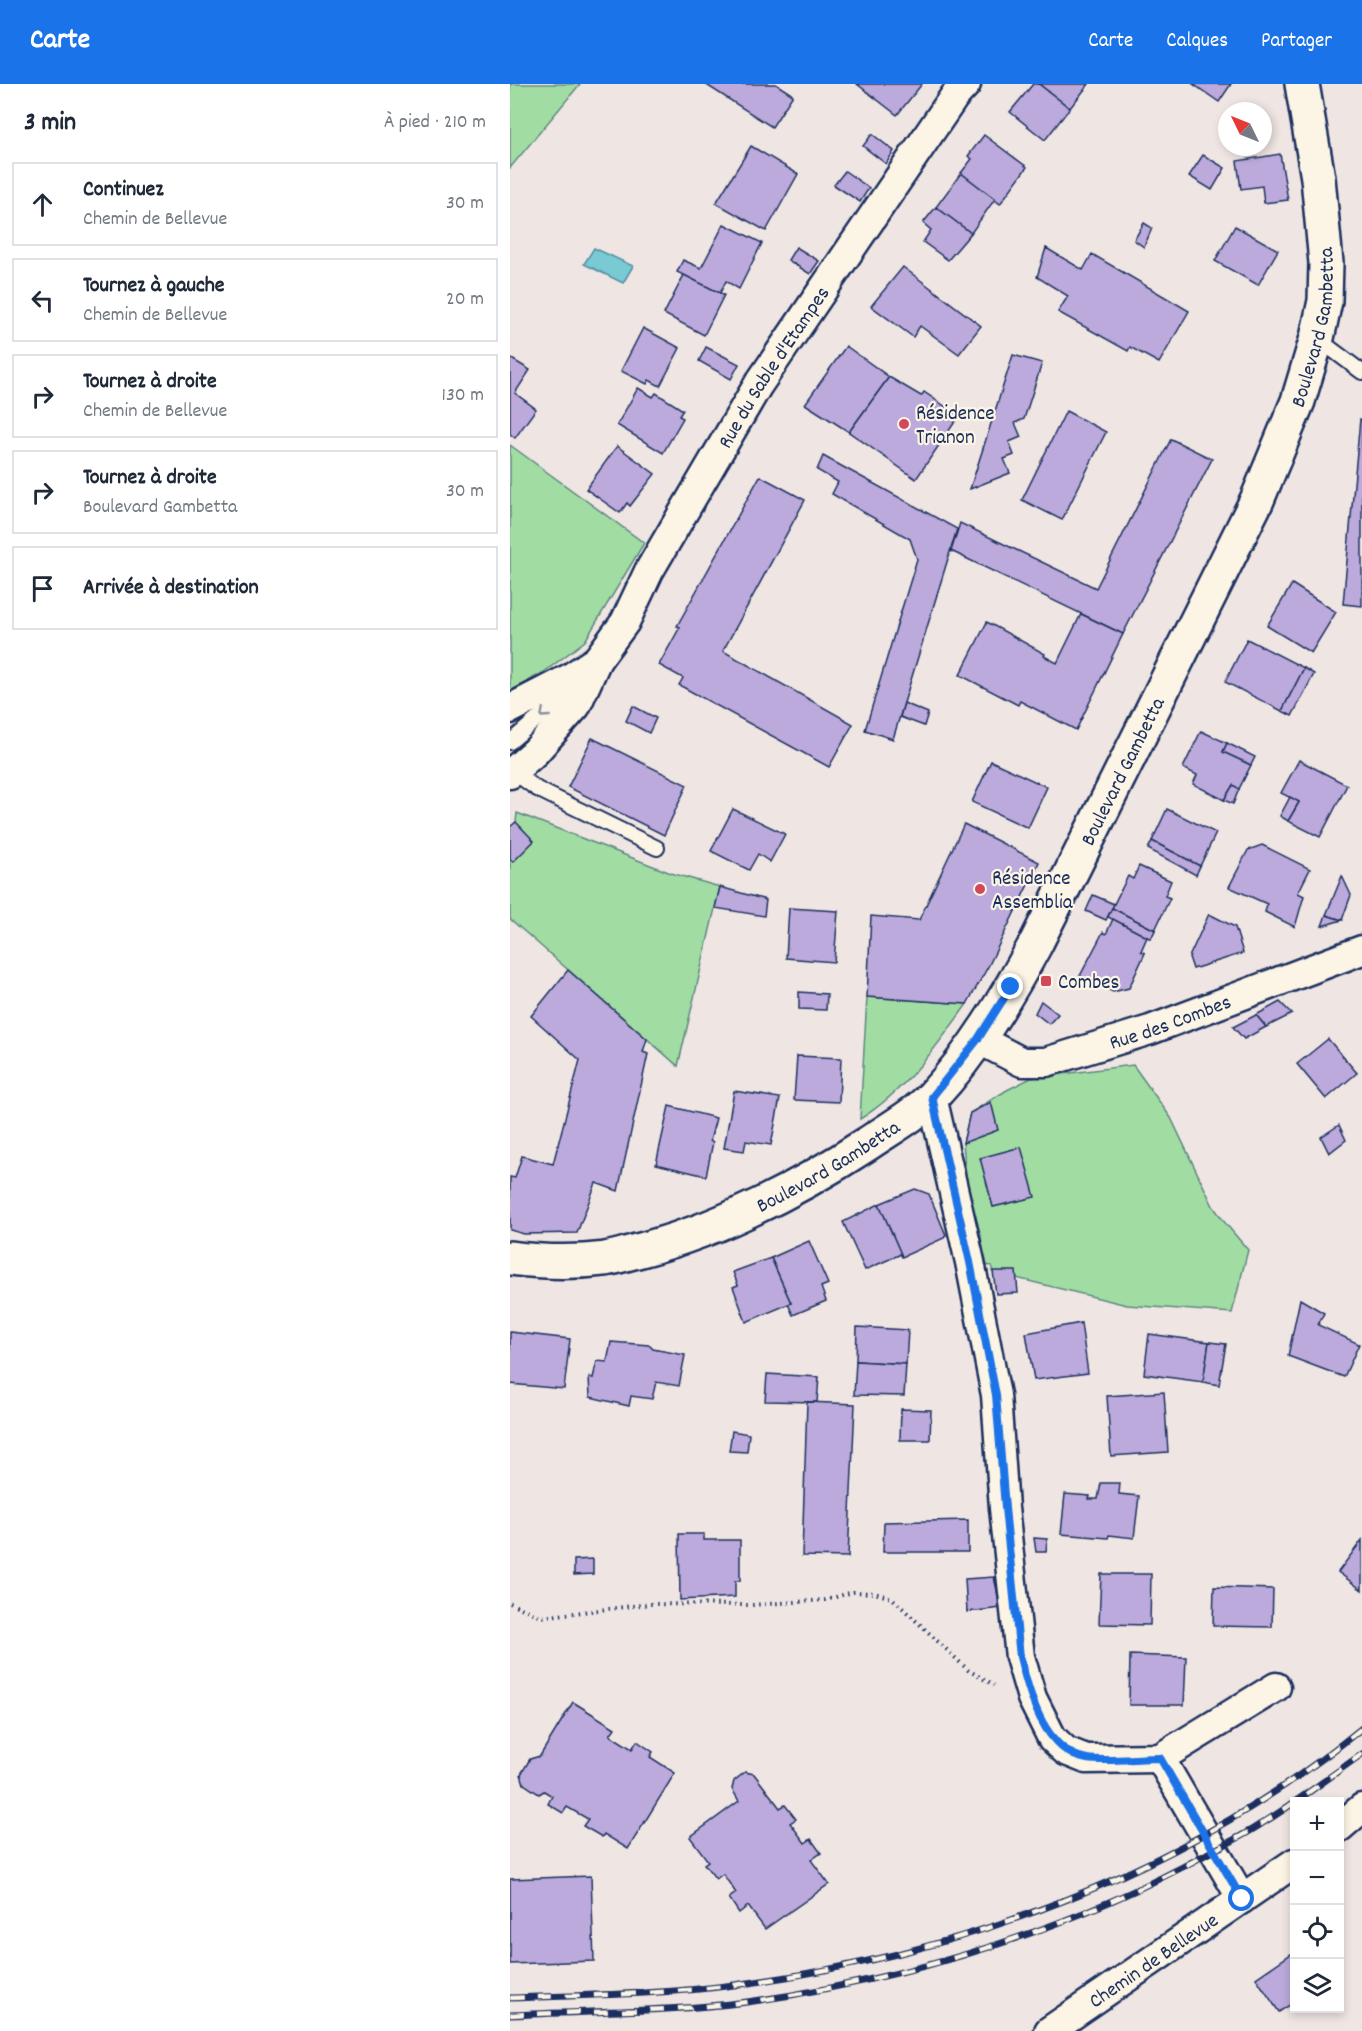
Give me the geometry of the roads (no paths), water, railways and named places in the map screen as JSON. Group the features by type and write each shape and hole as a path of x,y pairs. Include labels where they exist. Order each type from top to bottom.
{"main road":[{"name":"Boulevard Gambetta","path":"510,1258 538,1262 606,1259 673,1241 759,1205 838,1163 904,1119 932,1097 978,1039 1035,945 1257,500 1298,401 1317,338 1325,301 1326,263 1318,178 1302,84"}],"street":[{"name":"Rue du Sable d'Etampes","path":"511,772 535,752 576,706 597,660 625,622 649,571 758,386 954,97 966,84"},
{"name":"Rue du Sable d'Etampes","path":"510,709 570,678 597,660"},
{"name":"Rue des Combes","path":"978,1039 1022,1062 1046,1062 1150,1030 1362,950"},
{"path":"932,1097 970,1262 996,1395 1020,1657 1032,1698 1052,1738 1066,1751 1086,1759 1160,1758 1276,1687"},
{"path":"1160,1758 1242,1899"},
{"path":"1344,1824 1362,1808"},
{"name":"Chemin de Bellevue","path":"1048,2031 1290,1866"}],"lane":[{"path":"1317,338 1362,372"},
{"path":"510,742 557,702 570,678"},
{"path":"511,772 537,789 657,848"}],"water":[{"path":"594,248 633,266 623,283 584,264"}],"railway":[{"path":"510,1998 650,1993 734,1985 819,1971 902,1953 985,1929 1066,1900 1145,1865 1221,1825 1293,1779 1362,1728"},
{"path":"510,2015 659,2009 747,2002 866,1980 983,1949 1040,1930 1151,1883 1254,1828 1300,1799 1362,1754"}],"place":[{"name":"Résidence Trianon","path":"904,424"},
{"name":"Résidence Assemblia","path":"980,889"},
{"name":"Combes","path":"1046,981"}]}
